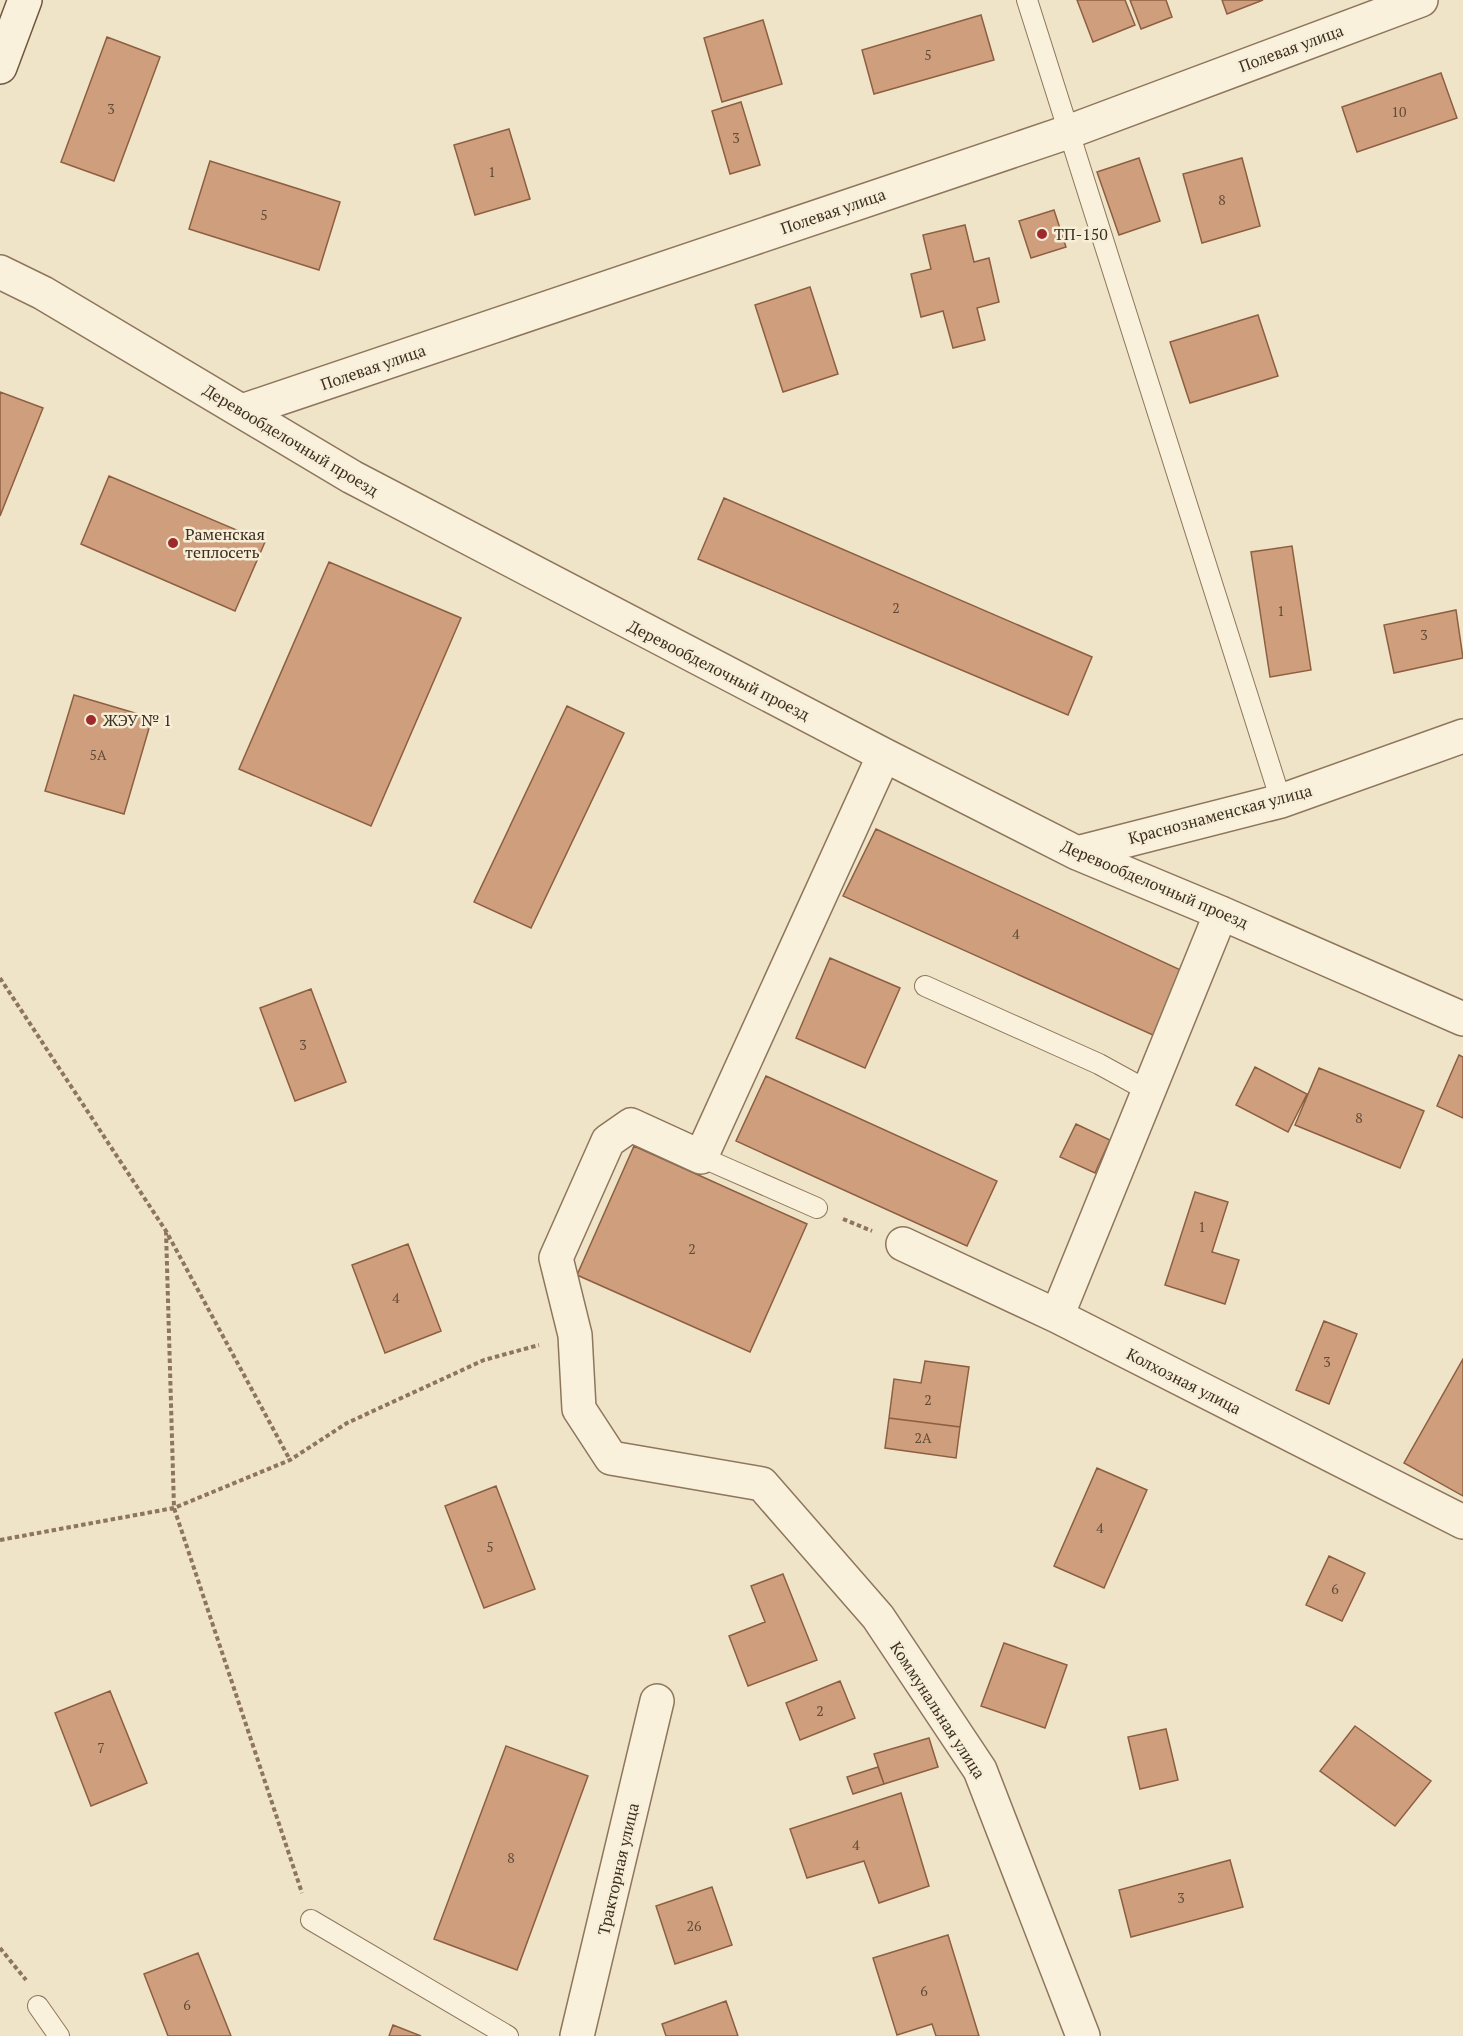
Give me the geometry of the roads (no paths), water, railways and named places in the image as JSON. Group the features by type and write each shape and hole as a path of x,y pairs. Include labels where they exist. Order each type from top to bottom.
{"street":[{"path":"0,67 25,0"},
{"name":"Полевая улица","path":"242,411 1068,132 1421,0"},
{"name":"Деревообделочный проезд","path":"0,272 43,293 352,477 446,529 884,755 1077,853 1221,912 1463,1019"},
{"name":"Краснознаменская улица","path":"1077,853 1281,801 1463,736"},
{"path":"701,1157 884,755"},
{"path":"1057,1316 1150,1092 1221,912"},
{"name":"Коммунальная улица","path":"701,1157 631,1125 608,1141 556,1258 575,1335 579,1409 611,1458 762,1484 878,1617 980,1770 1083,2036"},
{"name":"Колхозная улица","path":"903,1245 1057,1316 1463,1522"},
{"name":"Тракторная улица","path":"577,2036 594,1973 657,1701"}],"lane":[{"path":"1027,0 1281,801"},
{"path":"925,986 1099,1064 1150,1092"},
{"path":"701,1157 817,1208"},
{"path":"311,1920 508,2036"},
{"path":"38,2006 59,2036"}],"place":[{"name":"ТП-150","path":"1042,234"},
{"name":"Раменская теплосеть","path":"173,543"},
{"name":"ЖЭУ № 1","path":"91,720"}]}
